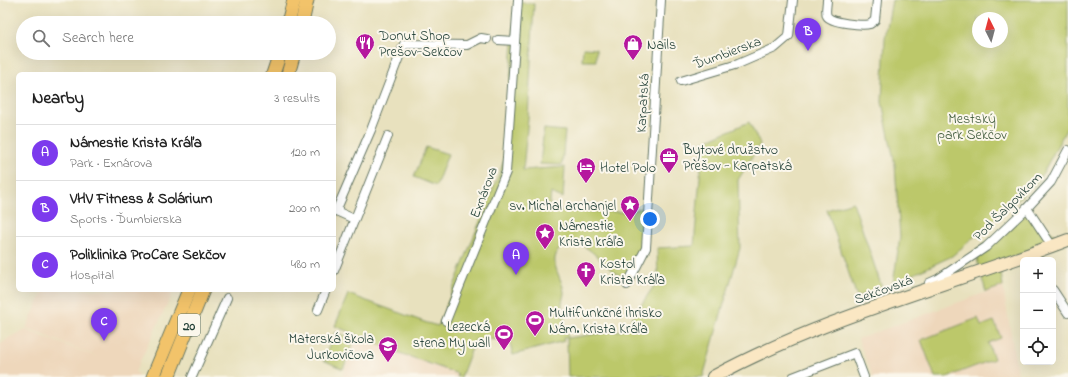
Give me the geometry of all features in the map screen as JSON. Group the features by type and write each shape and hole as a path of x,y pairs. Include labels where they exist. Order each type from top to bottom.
{"main road":[{"path":"290,16 294,0"},
{"path":"304,16 307,0"},
{"path":"275,72 278,60"},
{"path":"289,72 292,60"},
{"name":"20","path":"154,377 188,292"},
{"name":"20","path":"168,377 202,292"}],"street":[{"name":"Exnárova","path":"446,321 506,172 518,0"},
{"name":"Karpatská","path":"627,285 646,248 661,0"},
{"name":"Ďumbierska","path":"681,81 738,64 775,48 789,36 793,0"},
{"path":"827,0 826,13 832,20 843,23 868,24 875,20 877,0"},
{"path":"336,208 371,130 404,44 467,45 481,38 487,39"},
{"path":"498,40 515,41"},
{"path":"336,266 388,136"},
{"name":"Pod Šalgovíkom","path":"889,302 938,279 986,247 1027,208 1051,182 1068,150"},
{"path":"1027,208 1052,246"},
{"path":"336,210 354,219"},
{"name":"Sekčovská","path":"1032,257 1052,246 1068,240"},
{"name":"Sekčovská","path":"713,377 746,359 785,342 889,302 1020,261"},
{"path":"318,310 325,292"},
{"path":"1055,293 1068,313"},
{"path":"192,377 226,298"},
{"path":"793,377 855,353 864,377"}],"shaded area":[{"path":"1003,286 1018,377 873,377 858,339"},
{"path":"43,292 173,292 135,372 139,374 138,377 0,377 0,345 10,337 26,330 110,362 26,328"},
{"name":"Materská škola Jurkovičova","path":"358,336 458,374 457,377 342,377"}],"green space":[{"name":"Mestský park Sekčov","path":"892,0 1068,0 1068,126 1038,182 952,256 893,284 900,237 895,165 882,102 885,38"},
{"path":"516,2 534,4 528,118 523,170 565,167 563,198 551,193 549,210 623,212 648,207 645,246 642,244 625,279 607,266 595,254 579,244 567,244 558,251 555,257 555,262 563,286 564,292 562,308 568,338 624,330 658,280 657,248 694,246 703,142 749,122 760,144 738,180 740,248 703,377 568,377 567,338 563,338 564,341 513,355 509,339 475,340 461,377 457,377 458,374 397,352 335,326 348,294 438,326 504,161"},
{"path":"583,48 596,49 596,61 582,61"},
{"path":"544,129 565,131 562,165 540,164"},
{"path":"426,147 448,154 436,186 414,177"},
{"path":"853,202 882,288 857,297 827,210"},
{"path":"1026,208 1035,219 1062,241 999,261 1003,286 986,292 976,251"},
{"path":"978,318 981,326 994,321 1001,338 988,343 994,359 947,377 935,377 921,340"},
{"path":"335,332 355,339 343,369 323,360"}],"place":[{"name":"VHV Fitness & Solárium","path":"808,51"},
{"name":"Donut Shop Prešov-Sekčov","path":"365,60"},
{"name":"Nails","path":"633,61"},
{"name":"Bytové družstvo Prešov - Karpatská","path":"669,174"},
{"name":"Hotel Polo","path":"586,184"},
{"name":"sv. Michal archanjel","path":"630,222"},
{"name":"Námestie Krista kráľa","path":"545,250"},
{"name":"Námestie Krista Kráľa","path":"516,275"},
{"name":"Kostol Krista Kráľa","path":"586,288"},
{"name":"Multifunkčné ihrisko Nám. Krista Kráľa","path":"535,337"},
{"name":"Poliklinika ProCare Sekčov","path":"104,341"},
{"name":"Lezecká stena My wall","path":"504,351"},
{"name":"Materská škola Jurkovičova","path":"388,363"}]}
